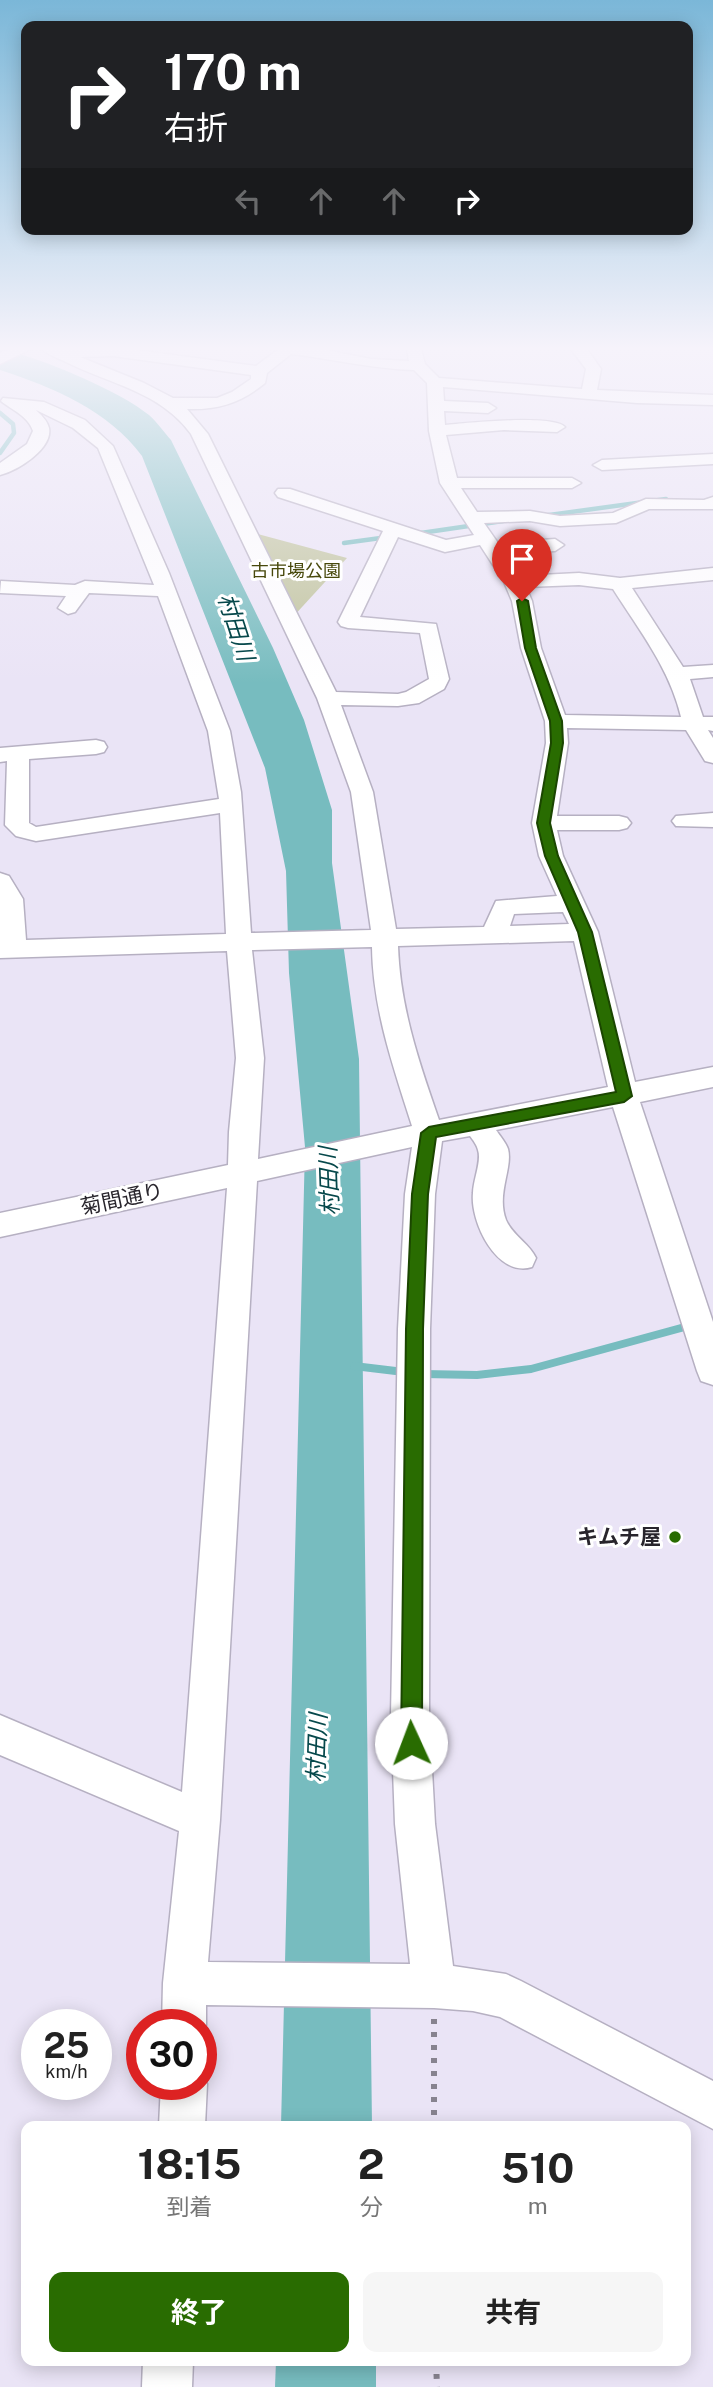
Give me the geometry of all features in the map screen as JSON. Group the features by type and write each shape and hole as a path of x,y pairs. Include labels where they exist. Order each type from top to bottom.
{"street":[{"path":"0,470 17,460"},
{"path":"111,460 166,591 219,732 231,804 239,943 250,1058 243,1132 243,1173 200,1820 184,2009"},
{"path":"211,460 328,698 362,792 385,938 386,979 398,1041 429,1133 420,1194 414,1329 410,1716 415,1824 434,1986"},
{"path":"444,460 449,483 514,582 522,601 531,648 556,721 557,743 544,823 551,856 585,932 624,1096 700,1324 713,1371"},
{"path":"602,465 687,460"},
{"path":"468,513 519,501 538,505 550,513 612,511 633,503 641,489 713,477"},
{"path":"449,483 572,483"},
{"path":"284,493 445,546 555,546"},
{"path":"468,513 530,516 560,521 616,519 646,504 708,505 713,502"},
{"path":"328,698 398,700 411,698 437,685 439,679 429,628 348,622 393,529"},
{"path":"514,582 579,579 620,584 713,574"},
{"path":"620,584 677,674 704,725 713,756"},
{"path":"1,587 79,591"},
{"path":"68,608 79,591 85,587 166,591"},
{"path":"677,674 713,671"},
{"path":"556,721 704,725"},
{"path":"96,747 9,754 17,825 24,831 36,834 231,804"},
{"path":"684,821 713,820"},
{"path":"544,823 619,823"},
{"path":"0,844 24,831"},
{"path":"0,881 11,899 7,949 585,932"},
{"path":"494,934 505,907 574,903"},
{"name":"菊間通り","path":"0,1225 429,1133 713,1077"},
{"path":"478,1124 494,1152 487,1195 491,1220 505,1244 522,1258"},
{"path":"0,1735 200,1820"},
{"path":"185,1983 434,1986 473,1989 506,1996 713,2106"},
{"path":"182,2121 183,2100"},
{"path":"167,2387 168,2366"}],"path":[{"path":"434,1986 434,2121"},
{"path":"436,2366 437,2387"}],"green space":[{"name":"古市場公園","path":"247,531 347,558 291,619"}],"water":[{"name":"村田川","path":"144,460 181,460 273,648 304,720 332,810 332,863 359,1059 372,2121 281,2121 305,1147 289,973 286,871 265,768"},
{"path":"276,2366 376,2366 376,2387 275,2387"}],"waterway":[{"path":"542,516 666,499"},
{"path":"414,534 503,521"},
{"path":"344,543 388,537"},
{"path":"423,1374 477,1375 531,1369 692,1325"},
{"path":"354,1366 404,1372"}],"place":[{"name":"キムチ屋","path":"675,1537"}],"route":[{"path":"411,1743 414,1329 420,1194 429,1133 624,1096 585,932 551,856 544,823 557,743 556,721 531,648 522,601"}]}
